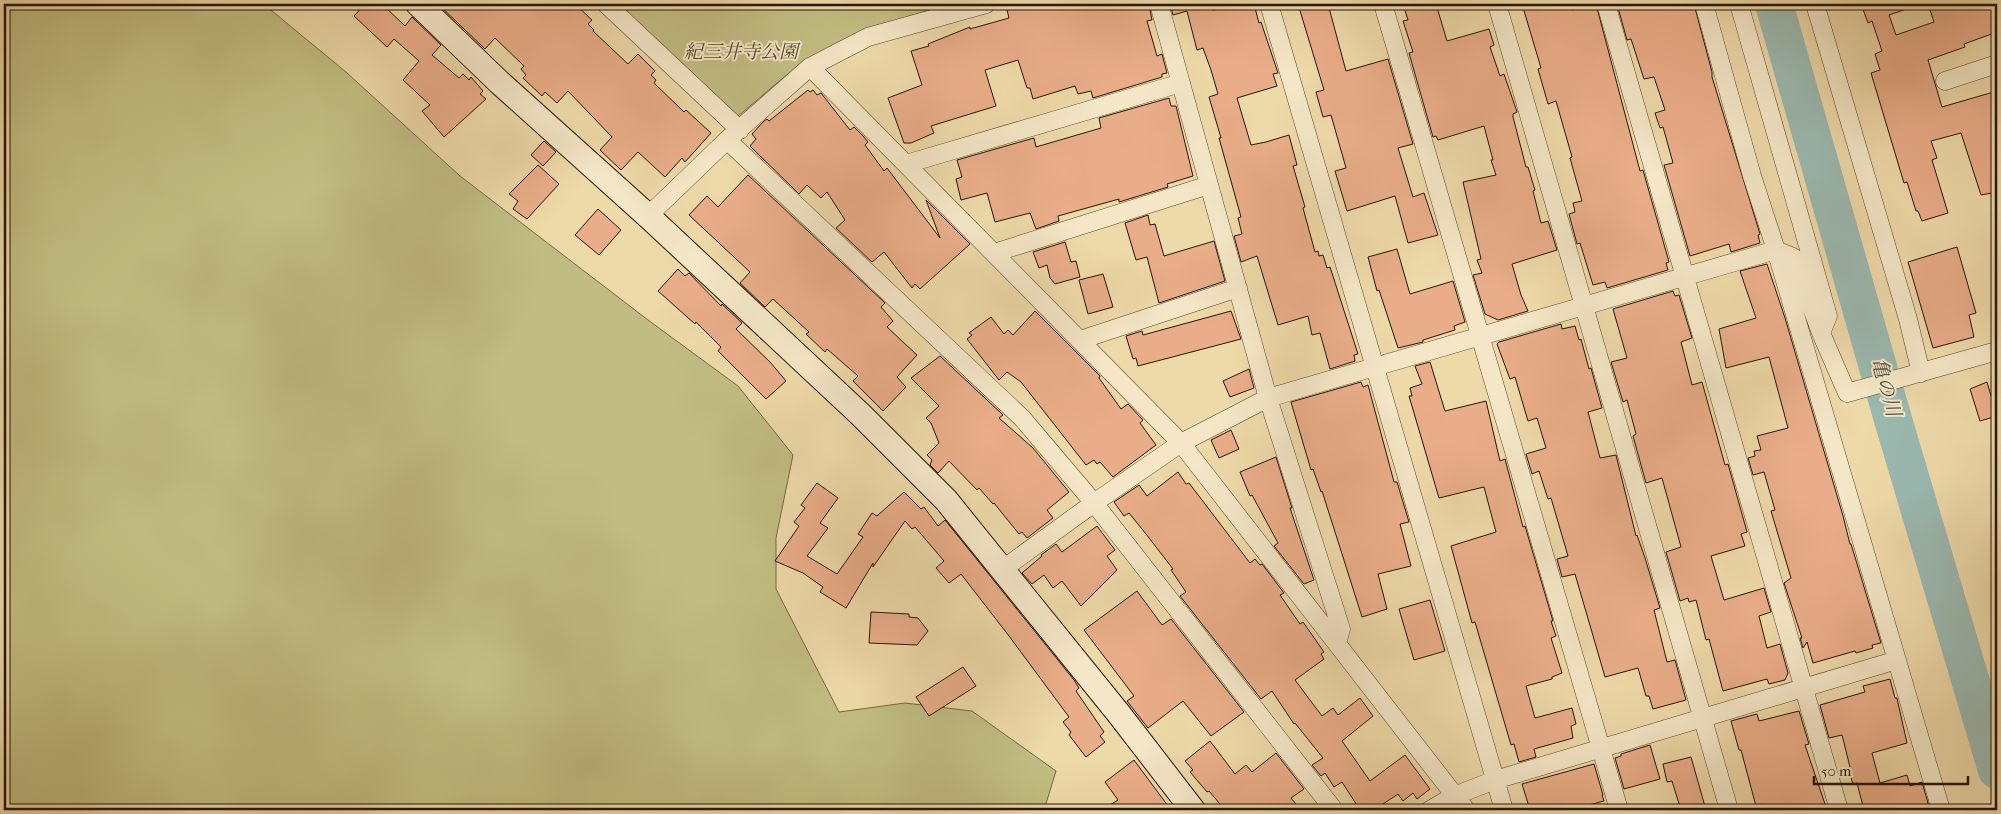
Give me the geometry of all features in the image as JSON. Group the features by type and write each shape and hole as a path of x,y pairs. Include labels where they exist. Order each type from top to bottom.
{"street":[{"path":"418,4 499,82 648,216 861,415 946,500 1194,810"},
{"path":"606,4 733,135 1022,418 1094,503 1334,810"},
{"path":"648,216 733,135 810,68 868,37 986,4"},
{"path":"1159,4 1268,398 1341,629 1337,642"},
{"path":"1270,4 1504,810"},
{"path":"1383,4 1619,810"},
{"path":"1497,4 1729,810"},
{"path":"1606,4 1839,810"},
{"path":"1704,4 1752,176 1776,250 1941,810"},
{"path":"1739,4 1828,316 1821,333"},
{"path":"1815,4 1908,319 1915,375"},
{"path":"1945,81 1997,64"},
{"path":"810,68 1181,443 1466,810"},
{"path":"906,164 1181,83"},
{"path":"994,254 1209,185"},
{"path":"1003,569 1181,443 1268,398 1776,250 1793,257 1821,333 1847,393 1997,351"},
{"path":"1080,340 1238,288"},
{"path":"1430,810 1454,796 1495,780 1897,660"}],"green space":[{"path":"4,4 257,4 272,11 346,72 460,176 648,320 738,386 793,455 776,538 776,589 839,712 905,703 972,711 1056,771 1044,810 4,810"},
{"name":"紀三井寺公園","path":"619,4 952,4 894,21 856,35 820,52 794,69 738,116"}],"building":[{"path":"365,4 382,4 405,26 412,17 441,45 432,55 459,78 463,74 469,80 471,77 483,91 480,94 486,99 444,137 422,111 430,105 403,80 419,61 394,39 387,47 354,16"},
{"path":"438,4 575,4 592,20 588,24 593,31 628,64 638,54 655,71 651,75 656,80 654,83 684,112 686,110 711,133 685,162 682,158 665,177 638,152 621,170 600,150 612,137 568,91 557,103 545,92 542,96 523,78 526,75 521,69 524,66 495,38 485,49"},
{"path":"1027,4 1149,4 1152,20 1147,21 1157,56 1162,54 1167,73 1162,74 1162,77 1093,98 1091,91 1078,94 1075,86 1033,99 1030,88 1027,88 1018,60 985,70 996,106 931,126 934,133 911,143 904,143 888,98 922,85 911,51 929,46 928,44 970,27 970,29 1009,18 1007,10"},
{"path":"1170,4 1211,4 1213,10 1237,4 1254,4 1259,23 1261,22 1278,73 1273,74 1277,86 1237,98 1251,145 1289,135 1297,165 1293,166 1315,252 1318,251 1319,256 1323,255 1327,268 1330,267 1358,354 1354,355 1355,361 1330,369 1320,333 1312,335 1308,316 1278,325 1257,256 1241,262 1234,236 1242,234 1238,218 1241,217 1209,97 1218,94 1203,48 1197,50 1187,11 1173,15"},
{"path":"1298,4 1328,4 1346,71 1388,59 1413,144 1398,148 1413,197 1424,193 1438,235 1408,243 1395,196 1347,211 1335,171 1346,168 1331,115 1323,117 1316,92 1324,90"},
{"path":"1403,4 1436,4 1447,41 1489,29 1494,45 1490,47 1500,76 1504,74 1517,112 1513,114 1513,117 1526,167 1528,167 1535,190 1533,191 1541,223 1548,221 1557,250 1512,264 1528,311 1498,320 1485,314 1473,275 1482,273 1477,260 1481,259 1463,182 1496,175 1491,160 1493,160 1484,126 1438,140 1436,136 1433,137 1409,53 1413,52 1403,21 1408,20"},
{"path":"1522,4 1570,4 1572,10 1596,4 1640,171 1643,170 1669,262 1666,263 1668,270 1607,288 1605,282 1593,285 1580,243 1577,244 1569,214 1575,212 1573,203 1582,201 1570,158 1572,157 1556,101 1548,104 1538,69 1541,68"},
{"path":"1617,4 1694,4 1712,77 1760,234 1758,235 1760,243 1731,252 1729,244 1690,256 1664,165 1673,163 1663,127 1660,128 1655,113 1665,110 1654,77 1644,79 1631,39 1627,40"},
{"path":"1861,4 1915,4 1915,6 1889,15 1896,35 1934,22 1928,4 1997,4 1997,32 1964,44 1965,47 1928,60 1942,107 1997,91 1997,192 1981,195 1961,133 1931,141 1937,158 1932,160 1948,213 1922,221 1918,211 1916,211 1907,182 1904,183 1871,73 1880,70 1875,54 1882,51 1872,21 1868,23"},
{"path":"808,90 810,92 813,90 817,95 821,93 850,130 854,127 863,136 868,142 865,145 884,171 887,168 940,238 926,200 970,244 920,289 915,284 912,288 884,252 872,262 836,228 845,220 827,192 821,198 807,185 799,194 750,146 756,139 752,134 764,121 767,119 769,121"},
{"path":"1169,98 1171,106 1176,106 1193,176 1167,184 1168,187 1119,202 1119,199 1058,216 1059,221 1036,229 1030,213 995,222 987,193 961,200 956,179 962,177 957,160 1034,138 1036,147 1101,128 1099,118"},
{"path":"544,141 556,152 543,166 531,155"},
{"path":"538,165 559,184 527,219 513,209 518,201 509,194"},
{"path":"748,175 885,303 881,307 893,321 887,327 917,355 897,377 906,387 883,411 853,381 858,376 827,349 825,352 806,334 809,332 773,299 765,307 740,283 750,272 689,215 707,196 718,207"},
{"path":"598,209 621,230 599,255 575,235"},
{"path":"1148,215 1150,225 1155,224 1164,256 1214,241 1225,281 1159,303 1147,257 1136,260 1125,223"},
{"path":"1065,242 1071,262 1076,261 1080,277 1055,284 1050,278 1047,265 1039,268 1033,252"},
{"path":"1957,247 1976,313 1969,315 1974,337 1933,348 1908,262"},
{"path":"1397,249 1410,294 1453,281 1465,322 1454,326 1455,330 1423,340 1423,342 1398,348 1379,290 1377,291 1368,257"},
{"path":"1767,264 1785,318 1850,544 1881,643 1872,645 1873,648 1856,653 1855,651 1813,663 1807,642 1803,648 1800,638 1802,638 1784,583 1791,578 1771,511 1775,510 1764,472 1753,475 1748,458 1755,456 1754,451 1761,450 1757,436 1788,428 1769,357 1726,368 1719,329 1756,318 1740,271"},
{"path":"678,269 685,276 689,273 721,306 722,304 742,323 736,329 770,362 786,381 766,399 718,351 721,347 696,322 695,324 658,291"},
{"path":"1103,274 1113,307 1088,314 1079,280"},
{"path":"1673,291 1675,296 1679,295 1692,338 1681,342 1692,385 1702,382 1725,465 1728,464 1747,532 1741,534 1745,546 1711,556 1724,600 1764,588 1771,612 1759,616 1767,648 1780,644 1788,673 1785,680 1769,684 1767,679 1723,691 1709,639 1706,640 1696,600 1689,602 1688,598 1680,601 1666,552 1681,547 1662,478 1646,483 1633,436 1636,434 1627,400 1623,402 1611,362 1627,358 1613,309"},
{"path":"1035,311 1100,376 1099,378 1121,409 1128,404 1143,420 1140,423 1156,445 1113,477 1100,462 1097,464 1094,460 1086,465 1021,382 1007,372 999,380 967,339 972,335 969,333 991,317 1004,334 1008,330 1013,335"},
{"path":"1231,311 1241,339 1138,366 1136,358 1133,359 1126,336 1142,331 1143,335"},
{"path":"1561,324 1562,329 1575,326 1579,340 1581,339 1589,369 1591,368 1602,408 1588,412 1600,458 1616,455 1636,536 1645,558 1660,608 1654,610 1667,662 1675,660 1686,700 1653,709 1649,696 1646,696 1638,668 1605,677 1575,574 1562,577 1557,559 1568,556 1551,498 1548,499 1539,471 1532,474 1526,454 1546,448 1537,418 1528,421 1515,377 1510,379 1497,344"},
{"path":"940,356 1003,415 999,418 1033,448 1069,492 1047,510 1053,518 1027,538 1022,532 1019,534 994,503 979,488 977,490 949,461 938,473 930,465 932,460 927,455 939,443 931,423 926,418 939,406 911,378"},
{"path":"1430,362 1445,411 1486,401 1500,461 1505,459 1523,527 1525,526 1553,621 1551,621 1556,636 1551,638 1562,673 1552,677 1552,679 1526,686 1535,718 1572,708 1576,724 1571,726 1573,738 1534,749 1536,757 1519,762 1514,744 1511,745 1475,622 1472,623 1451,546 1496,532 1484,487 1439,498 1409,396 1412,396 1410,388 1422,384 1415,366"},
{"path":"1249,369 1254,388 1230,397 1223,381"},
{"path":"1361,382 1363,387 1368,385 1394,482 1397,482 1409,522 1400,524 1411,566 1378,574 1387,609 1362,617 1322,491 1313,469 1311,470 1291,402"},
{"path":"1987,382 1997,416 1980,421 1970,389"},
{"path":"1231,430 1239,449 1219,458 1211,440"},
{"path":"1276,457 1292,508 1290,508 1314,580 1304,584 1274,546 1278,543 1252,495 1250,496 1240,472"},
{"path":"1178,472 1186,484 1189,483 1250,563 1255,559 1260,565 1262,564 1284,593 1280,595 1300,624 1303,622 1324,652 1321,654 1324,659 1295,680 1322,716 1333,708 1338,715 1360,698 1373,716 1342,741 1370,781 1405,755 1430,789 1417,799 1413,793 1403,801 1398,794 1374,810 1360,810 1342,782 1334,787 1325,773 1321,776 1312,765 1323,758 1294,724 1272,691 1261,699 1180,596 1186,592 1171,570 1173,569 1129,513 1124,516 1114,502 1139,485 1147,496"},
{"path":"817,483 838,498 820,523 828,528 807,556 837,574 863,537 858,534 872,513 877,516 904,492 921,509 924,507 938,526 945,520 1074,680 1079,688 1076,691 1104,732 1100,736 1105,742 1086,757 1069,735 1071,732 1063,722 1069,717 1009,636 961,574 949,583 936,568 944,561 915,527 912,529 905,521 873,567 873,563 846,608 820,592 823,587 803,573 775,561 799,526 794,522 805,508 801,505"},
{"path":"1097,526 1115,550 1107,556 1117,570 1081,606 1062,581 1053,588 1044,575 1032,584 1022,573 1056,544 1062,552"},
{"path":"1137,591 1162,625 1171,619 1244,712 1211,736 1183,701 1148,728 1127,701 1134,696 1084,630"},
{"path":"1430,600 1445,651 1414,660 1399,609"},
{"path":"871,612 909,614 909,617 918,618 928,631 917,645 869,643"},
{"path":"963,667 976,686 929,716 916,697"},
{"path":"1890,679 1895,698 1897,698 1907,743 1872,753 1880,783 1907,775 1910,786 1922,782 1930,810 1864,810 1857,783 1853,784 1848,768 1850,767 1842,735 1829,738 1820,705 1865,692 1863,686"},
{"path":"1799,711 1809,744 1805,745 1827,810 1764,810 1762,804 1756,806 1731,721 1757,714 1759,721"},
{"path":"1210,741 1235,774 1246,765 1252,772 1276,753 1304,789 1291,798 1301,810 1225,810 1190,772 1193,770 1185,761"},
{"path":"1650,745 1660,779 1624,789 1615,758 1621,756 1621,754"},
{"path":"1691,757 1706,810 1681,810 1672,781 1667,782 1663,764"},
{"path":"1134,760 1171,810 1102,810 1118,800 1105,782"},
{"path":"1594,764 1604,801 1570,810 1530,810 1522,784"}],"waterway":[{"name":"亀の川","path":"1774,4 1894,423 1997,770"}]}
